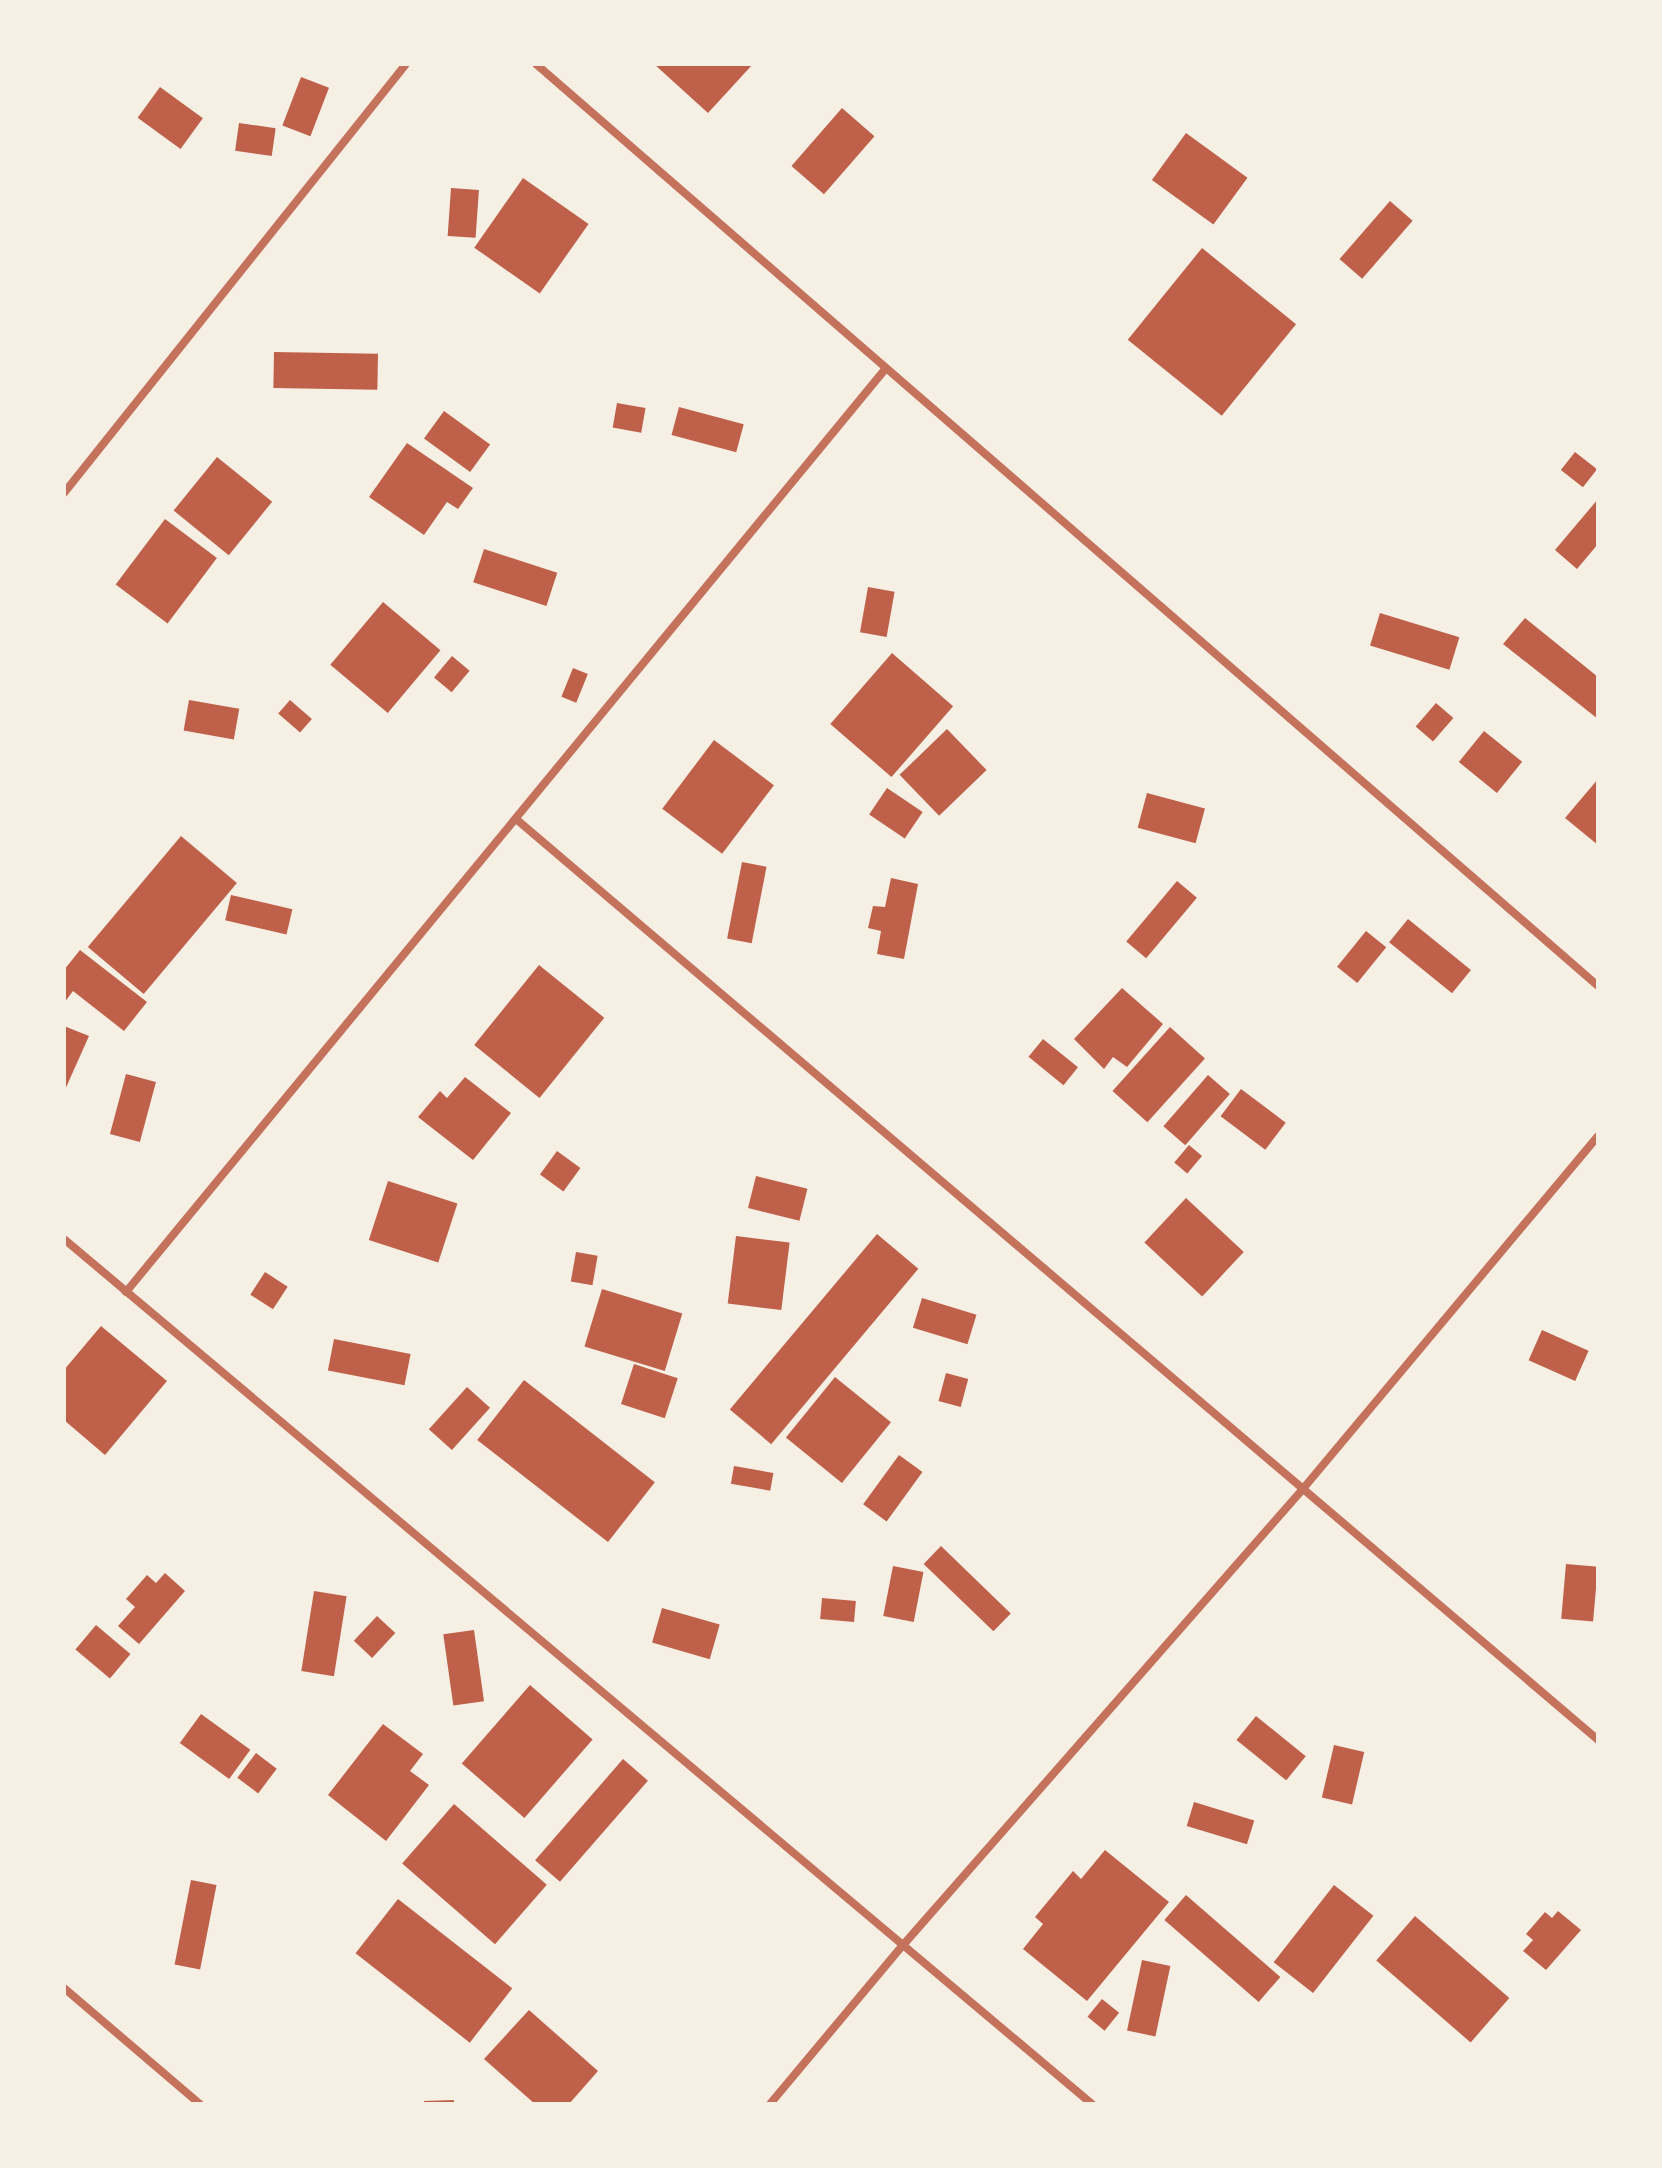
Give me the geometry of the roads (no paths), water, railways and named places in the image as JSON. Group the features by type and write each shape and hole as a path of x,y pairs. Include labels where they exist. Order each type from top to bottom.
{"street":[{"path":"64,493 406,64"},
{"path":"536,64 1598,986"},
{"path":"126,1292 886,368"},
{"path":"516,819 1598,1740"},
{"path":"770,2104 904,1944 1302,1490 1598,1136"},
{"path":"64,1239 1092,2104"},
{"path":"64,1988 200,2104"}]}
